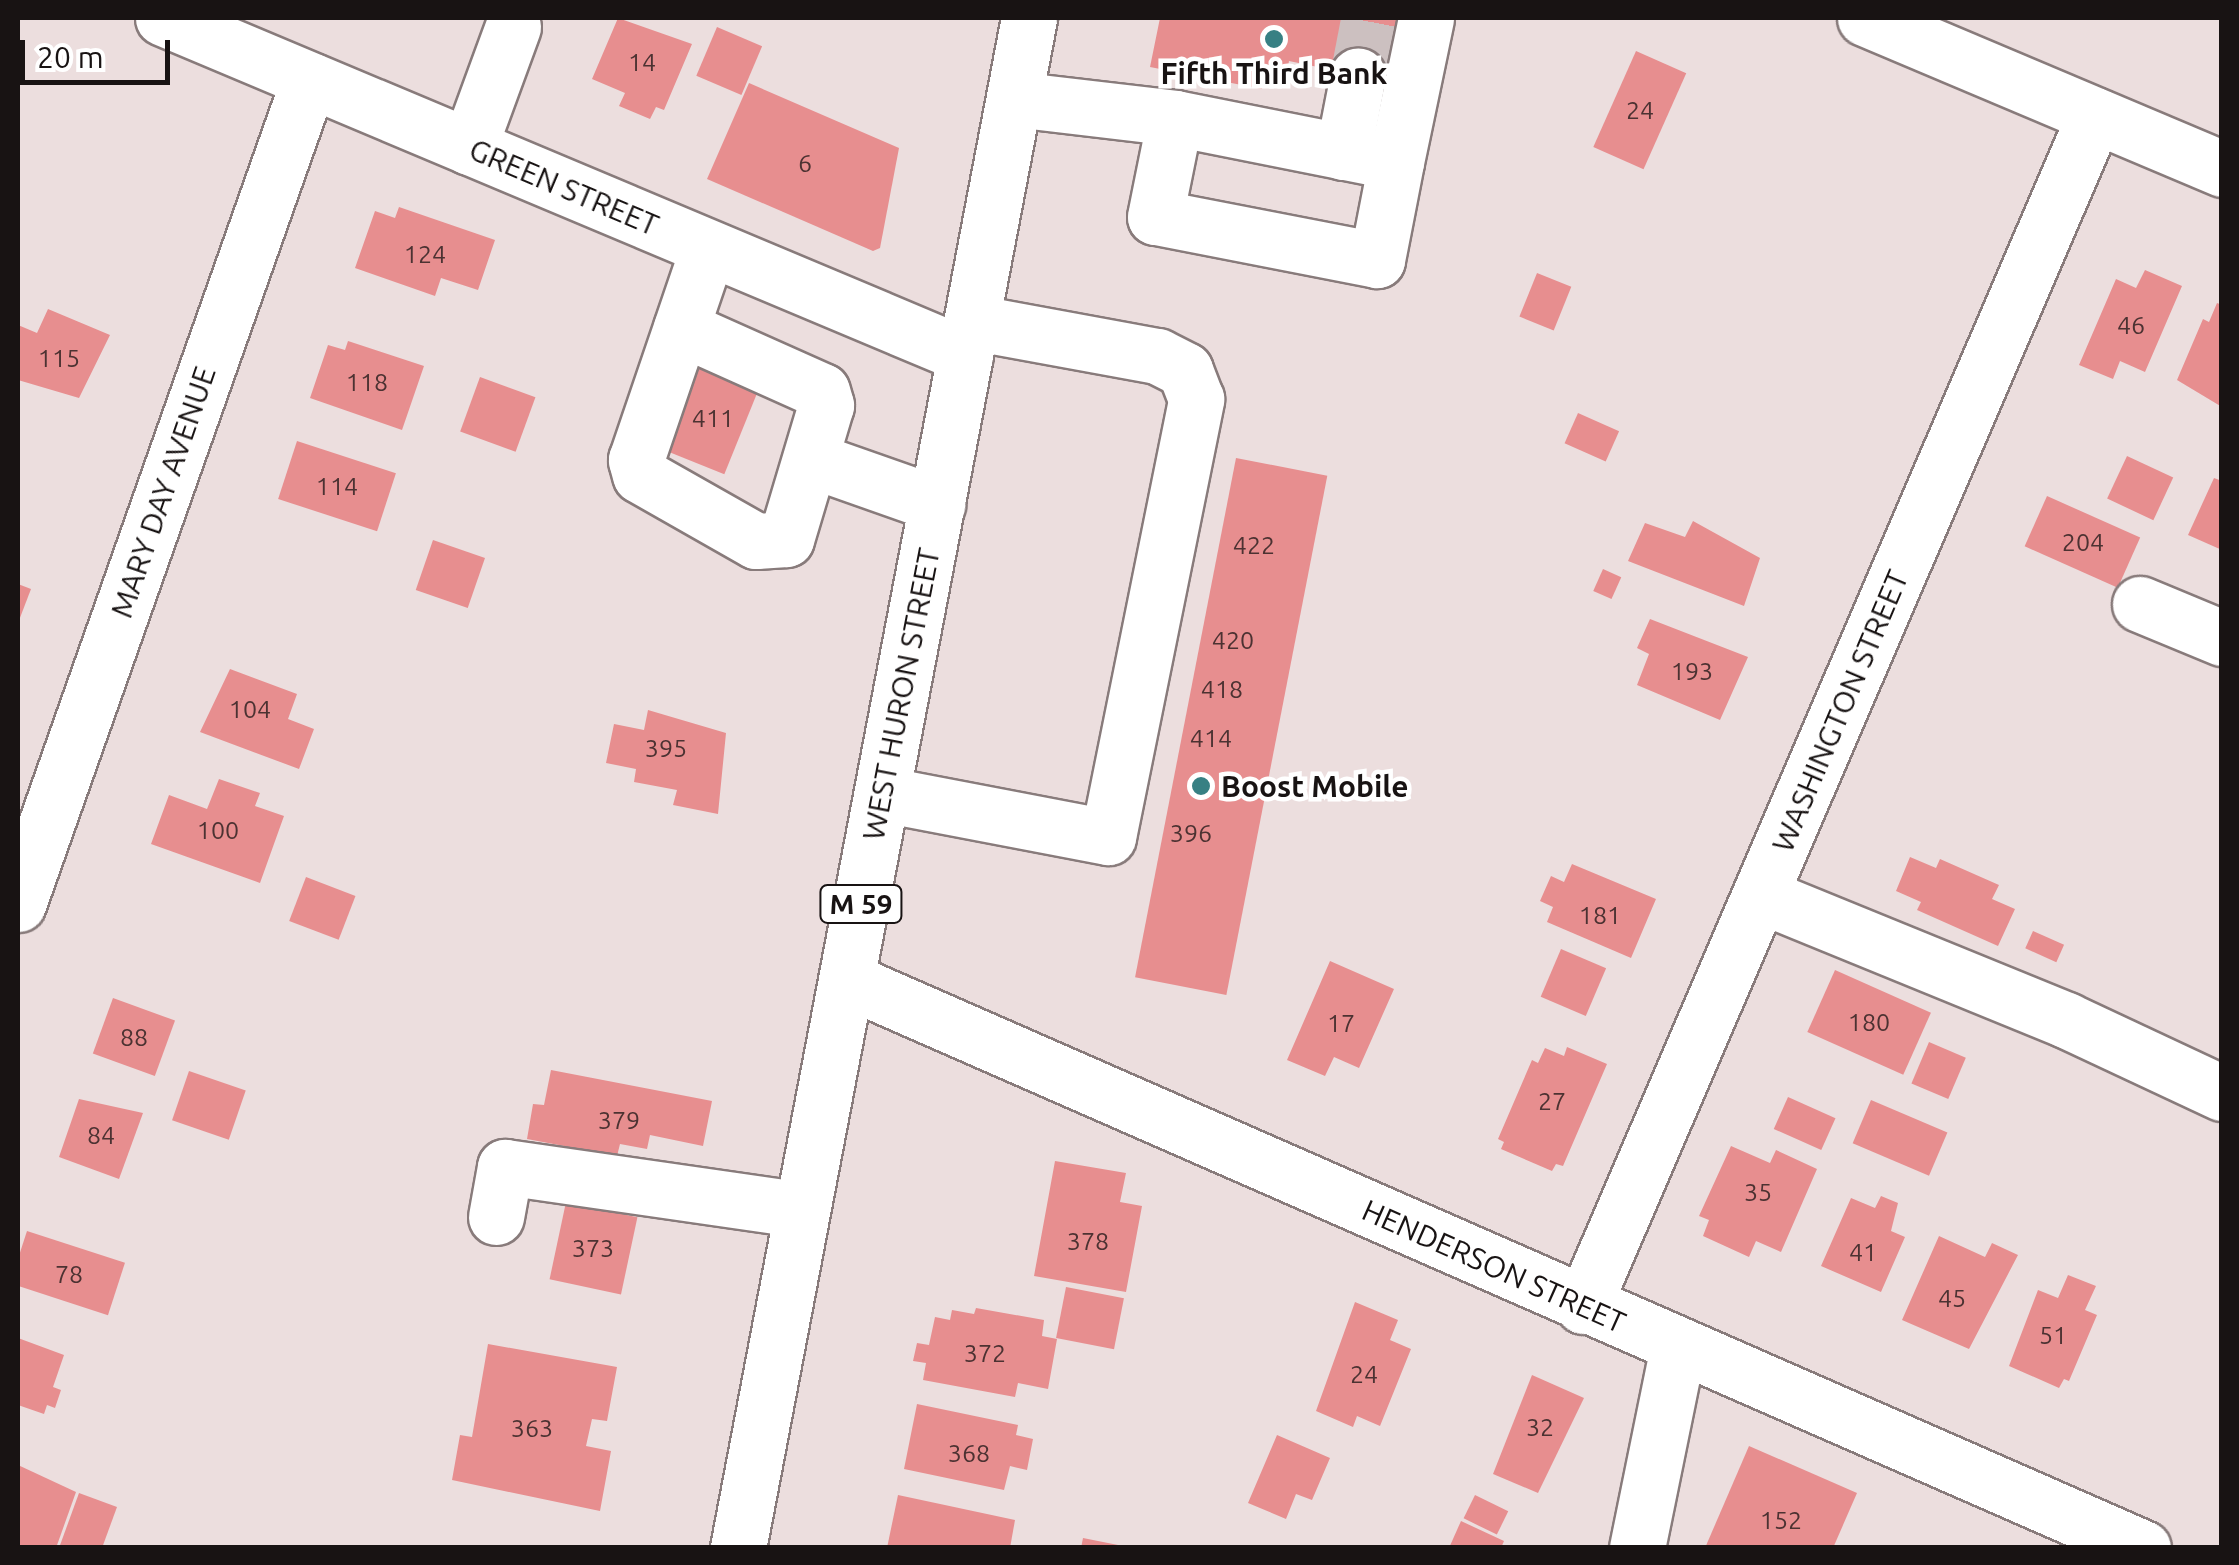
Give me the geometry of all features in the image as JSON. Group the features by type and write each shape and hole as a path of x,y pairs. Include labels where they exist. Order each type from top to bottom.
{"main road":[{"name":"GREEN STREET","path":"163,18 708,248 968,338 1157,356 1185,370 1196,399 1108,837 882,794"},
{"name":"WEST HURON STREET","path":"738,1548 1029,18"},
{"path":"1175,118 1154,217 1377,260 1426,18"},
{"path":"1865,18 2222,169"},
{"path":"469,147 513,27"},
{"path":"1342,152 1358,75"},
{"name":"MARY DAY AVENUE","path":"18,904 309,80"},
{"path":"1014,99 1175,118 1396,162"},
{"name":"WASHINGTON STREET","path":"1584,1306 2095,116"},
{"path":"681,328 822,391 826,405 796,526 786,540 772,544 652,488 636,460 708,248"},
{"path":"812,460 937,504"},
{"path":"2140,604 2222,638"},
{"path":"1760,895 2066,1020 2222,1093"},
{"name":"HENDERSON STREET","path":"846,980 2143,1548"},
{"path":"496,1217 505,1167 802,1210"},
{"path":"1637,1548 1678,1347"}],"building":[{"path":"618,18 692,44 664,110 656,107 650,119 619,106 625,93 592,79"},
{"name":"Fifth Third Bank","path":"1160,18 1397,18 1385,81 1289,61 1287,72 1267,67 1262,89 1150,67"},
{"path":"717,27 762,46 741,95 696,76"},
{"path":"1636,51 1686,73 1644,169 1593,147"},
{"path":"749,83 899,148 880,248 873,251 707,179"},
{"path":"399,207 495,240 478,290 441,278 435,296 355,268 375,211 395,218"},
{"path":"2145,270 2182,286 2145,372 2120,361 2113,379 2079,365 2116,279 2136,288"},
{"path":"1537,273 1571,287 1554,330 1519,317"},
{"path":"2217,303 2222,305 2222,407 2177,380 2203,319 2209,322"},
{"path":"48,309 110,335 79,398 18,380 18,325 37,333"},
{"path":"348,341 424,366 402,430 310,398 328,345 345,350"},
{"path":"700,361 760,385 724,474 664,450"},
{"path":"480,377 535,397 516,452 460,432"},
{"path":"1578,413 1619,431 1606,461 1565,443"},
{"path":"297,441 396,473 377,531 278,499"},
{"path":"2127,456 2173,478 2153,520 2107,499"},
{"path":"1236,458 1327,476 1226,995 1135,977"},
{"path":"2214,478 2222,481 2222,550 2188,535"},
{"path":"2047,496 2140,537 2118,588 2025,546"},
{"path":"1693,521 1760,558 1744,606 1628,561 1645,523 1685,537"},
{"path":"433,540 485,558 468,608 416,590"},
{"path":"1603,569 1621,577 1612,599 1593,591"},
{"path":"18,584 31,589 18,623"},
{"path":"1650,619 1748,657 1720,720 1637,685 1649,654 1637,648"},
{"path":"230,669 297,694 288,719 314,729 299,769 200,732"},
{"path":"648,710 726,733 718,814 673,805 677,790 634,782 636,769 606,763 614,724 644,730"},
{"path":"219,779 260,793 255,806 284,816 260,883 151,844 169,795 207,809"},
{"path":"1910,857 1936,868 1940,859 1999,885 1992,899 2015,909 1998,946 1917,910 1921,902 1896,891"},
{"path":"1572,864 1656,899 1631,958 1547,922 1553,907 1540,901 1551,876 1564,882"},
{"path":"306,877 355,896 339,940 289,921"},
{"path":"2033,931 2064,945 2056,962 2025,948"},
{"path":"1561,949 1606,968 1586,1016 1541,997"},
{"path":"1330,961 1394,989 1359,1068 1334,1057 1325,1076 1287,1060"},
{"path":"1835,970 1931,1013 1903,1075 1807,1032"},
{"path":"113,998 175,1021 155,1076 93,1053"},
{"path":"1929,1042 1966,1058 1948,1099 1911,1083"},
{"path":"1567,1047 1607,1064 1563,1166 1556,1164 1552,1171 1501,1149 1504,1142 1498,1139 1532,1060 1538,1063 1545,1048 1564,1056"},
{"path":"551,1070 712,1101 703,1146 650,1135 647,1149 620,1144 617,1156 527,1139 533,1104 544,1105"},
{"path":"189,1071 246,1091 229,1140 172,1120"},
{"path":"1788,1097 1836,1118 1821,1150 1774,1129"},
{"path":"79,1099 143,1113 119,1179 59,1157"},
{"path":"1871,1100 1947,1132 1929,1176 1853,1143"},
{"path":"1731,1146 1770,1163 1776,1150 1817,1169 1781,1252 1756,1241 1749,1257 1703,1236 1709,1220 1699,1216"},
{"path":"1055,1161 1126,1173 1120,1202 1142,1206 1126,1292 1034,1276"},
{"path":"1881,1196 1898,1203 1891,1231 1905,1237 1881,1292 1821,1266 1851,1198 1875,1208"},
{"path":"566,1202 637,1217 621,1294 550,1279"},
{"path":"27,1231 125,1263 108,1315 18,1286 18,1259"},
{"path":"1939,1236 1985,1257 1992,1243 2018,1255 1969,1349 1902,1320"},
{"path":"2068,1275 2096,1286 2085,1310 2097,1315 2069,1381 2064,1379 2059,1388 2009,1366 2038,1290 2058,1298"},
{"path":"1066,1287 1124,1298 1114,1349 1056,1338"},
{"path":"1355,1302 1398,1320 1390,1340 1411,1349 1380,1426 1357,1416 1353,1427 1316,1411"},
{"path":"976,1308 1044,1320 1042,1336 1057,1339 1048,1389 1018,1383 1015,1397 923,1380 926,1363 913,1361 917,1343 929,1345 935,1317 950,1320 952,1310 974,1314"},
{"path":"18,1338 64,1355 53,1387 61,1390 55,1408 47,1405 44,1414 18,1405"},
{"path":"488,1344 617,1367 607,1421 592,1419 586,1446 611,1451 600,1511 452,1480 460,1435 472,1437"},
{"path":"1532,1375 1584,1398 1538,1493 1493,1474"},
{"path":"917,1404 1018,1425 1016,1435 1033,1439 1027,1470 1010,1466 1004,1490 904,1469"},
{"path":"1277,1435 1330,1458 1312,1500 1296,1494 1286,1519 1248,1503"},
{"path":"1749,1446 1857,1493 1833,1548 1705,1548"},
{"path":"18,1465 76,1492 56,1548 18,1548"},
{"path":"79,1493 117,1507 102,1548 59,1548"},
{"path":"898,1495 1015,1520 1010,1548 887,1548"},
{"path":"1475,1495 1508,1511 1497,1535 1464,1518"},
{"path":"1461,1521 1504,1541 1501,1548 1449,1548"},
{"path":"1083,1538 1123,1546 1081,1548"}],"tunnel":[{"path":"1358,75 1369,18"}],"place":[{"name":"Fifth Third Bank","path":"1274,39"},
{"name":"Boost Mobile","path":"1201,786"}]}
